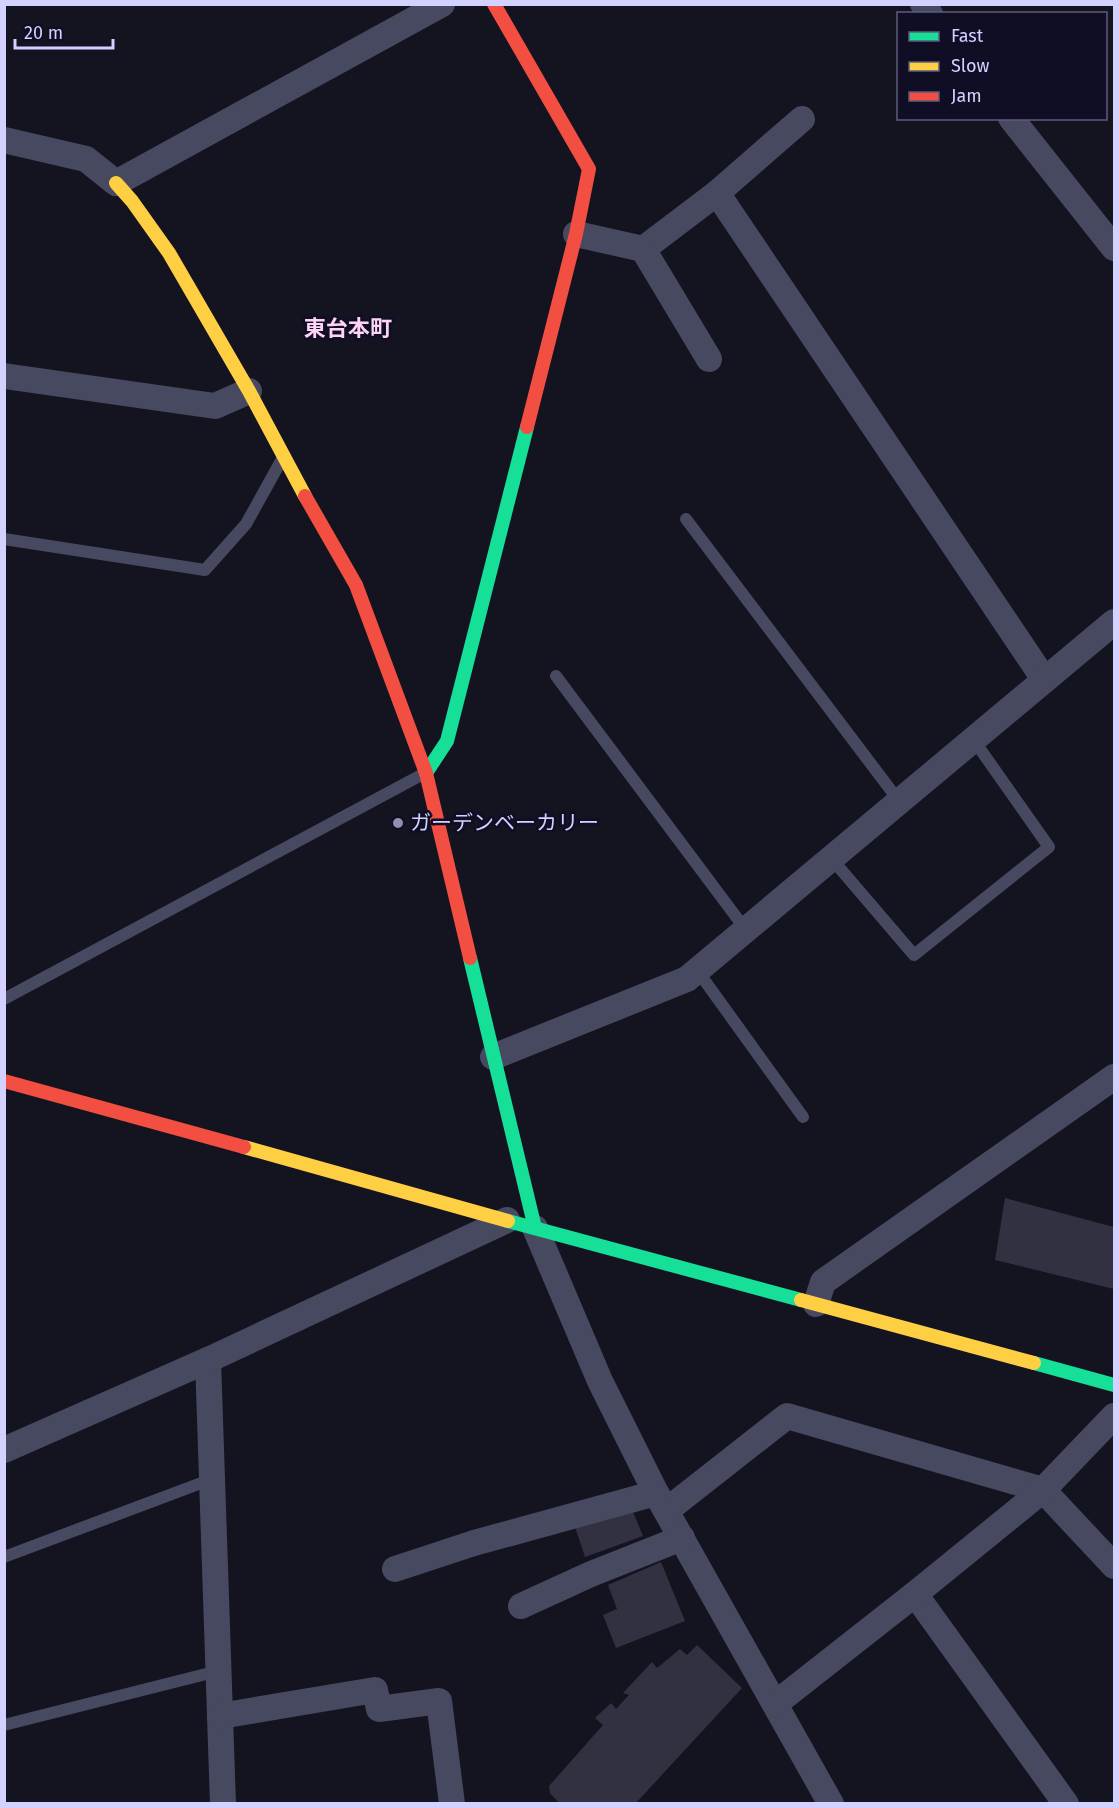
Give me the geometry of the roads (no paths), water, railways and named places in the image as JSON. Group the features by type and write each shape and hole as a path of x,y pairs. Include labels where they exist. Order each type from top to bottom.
{"street":[{"path":"116,183 442,4"},
{"path":"426,773 447,741 576,234 589,169 494,4"},
{"path":"642,249 717,193 802,119"},
{"path":"1013,120 1114,248"},
{"path":"4,140 86,159 116,183 132,201 169,253 249,391 283,458 356,585 426,773 535,1228 600,1381 661,1502 831,1803"},
{"path":"717,193 1044,680"},
{"path":"576,234 642,249 710,359"},
{"path":"4,376 215,406 249,391"},
{"path":"493,1058 687,979 1114,622"},
{"path":"816,1304 823,1282 1113,1080"},
{"path":"4,1081 1114,1385"},
{"path":"4,1450 208,1360 507,1220"},
{"path":"208,1360 223,1803"},
{"path":"394,1569 474,1543 661,1502 787,1416 1043,1490 1114,1566"},
{"path":"775,1704 1043,1490 1114,1416"},
{"path":"521,1606 591,1574 682,1538"},
{"path":"915,1594 1066,1803"},
{"path":"220,1716 375,1690 379,1709 439,1701 452,1803"}],"lane":[{"path":"4,539 205,570 246,524 283,458"},
{"path":"686,519 899,801"},
{"path":"556,676 746,930"},
{"path":"831,858 914,955 1049,847 973,739"},
{"path":"4,999 426,773"},
{"path":"697,970 803,1117"},
{"path":"4,1557 212,1479"},
{"path":"4,1725 218,1671"}],"place":[{"name":"ガーデンベーカリー","path":"398,823"}],"district":[{"name":"東台本町","path":"348,328"}]}
